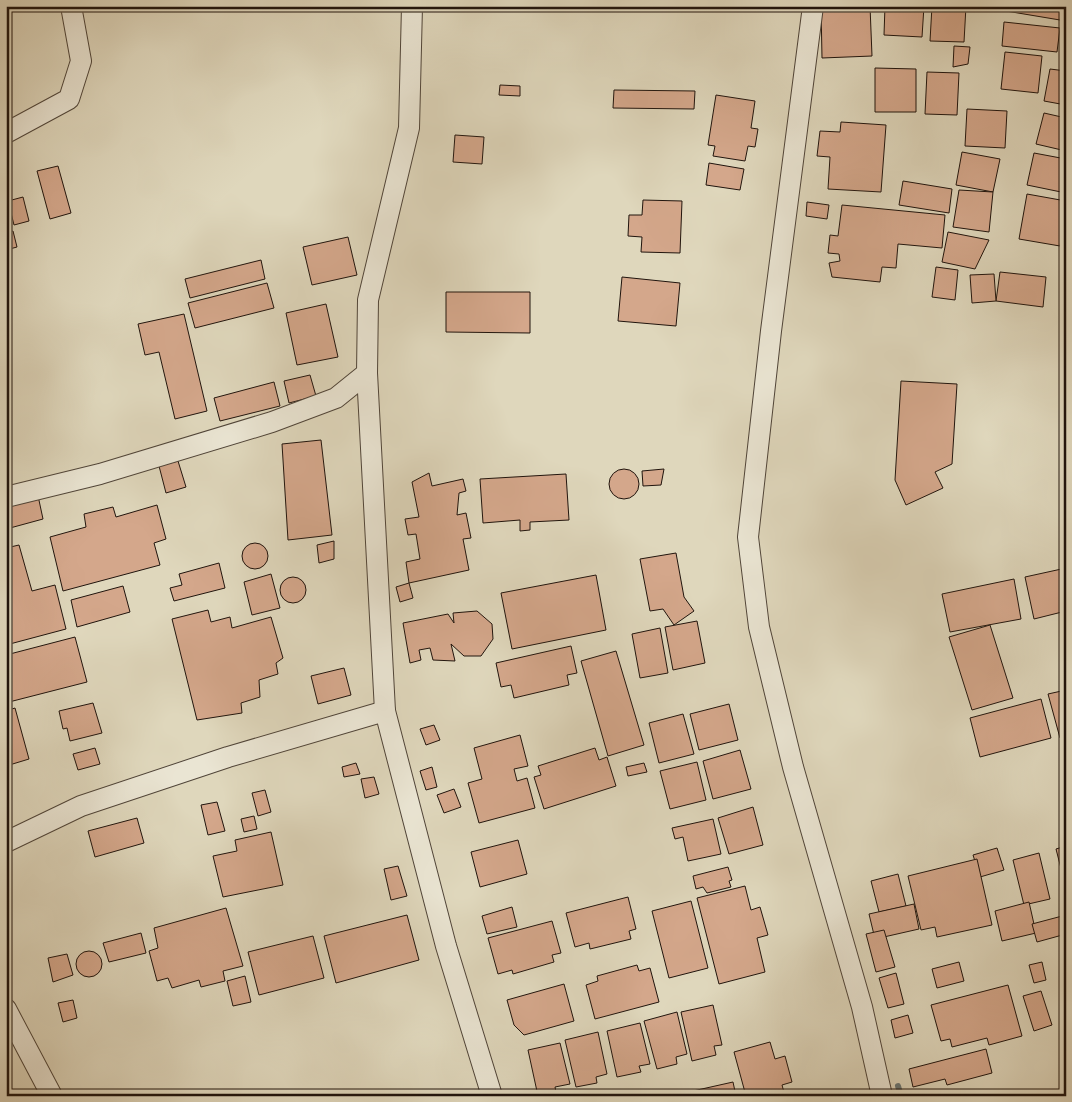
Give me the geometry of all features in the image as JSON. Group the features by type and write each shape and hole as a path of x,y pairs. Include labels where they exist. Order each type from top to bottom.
{"street":[{"path":"6,133 69,99 81,61 71,6"},
{"path":"412,6 409,128 368,300 367,373 385,711 446,946 492,1096"},
{"path":"812,6 771,332 748,537 759,627 793,767 862,1007 882,1096"},
{"path":"6,497 100,474 272,422 336,398 367,373"},
{"path":"6,842 81,806 228,757 385,711"},
{"path":"6,1009 52,1096"}],"building":[{"path":"821,6 870,6 872,56 822,58"},
{"path":"885,6 924,6 922,37 884,35"},
{"path":"932,6 966,6 964,42 930,41"},
{"path":"1007,6 1066,6 1066,21 1006,11"},
{"path":"1004,22 1060,28 1057,52 1002,46"},
{"path":"954,46 970,47 968,64 953,67"},
{"path":"1005,52 1042,56 1038,93 1001,89"},
{"path":"875,68 916,69 916,112 875,112"},
{"path":"1050,69 1066,71 1066,105 1044,101"},
{"path":"927,72 959,73 957,115 925,114"},
{"path":"500,85 520,86 520,96 499,95"},
{"path":"614,90 695,91 694,109 613,108"},
{"path":"716,95 755,101 751,128 758,129 755,147 748,146 745,161 713,156 715,146 708,145"},
{"path":"967,109 1007,111 1005,148 965,146"},
{"path":"1044,113 1066,118 1066,151 1036,144"},
{"path":"841,122 886,125 881,192 828,189 830,157 817,156 820,131 840,132"},
{"path":"455,135 484,137 482,164 453,162"},
{"path":"962,152 1000,159 993,192 956,185"},
{"path":"1034,153 1066,159 1066,193 1027,185"},
{"path":"709,163 744,169 740,190 706,185"},
{"path":"58,166 71,213 50,219 37,171"},
{"path":"903,181 952,189 949,213 899,205"},
{"path":"959,190 993,192 989,232 953,227"},
{"path":"1027,194 1066,201 1066,214 1060,246 1019,239"},
{"path":"23,197 29,221 14,225 8,201"},
{"path":"643,200 682,201 680,253 641,252 642,237 628,236 629,215 642,215"},
{"path":"807,202 829,205 827,219 806,216"},
{"path":"842,205 945,215 942,248 898,244 896,268 882,267 880,282 832,277 829,263 840,261 839,254 828,253 830,235 838,236"},
{"path":"13,231 17,247 6,250 6,233"},
{"path":"948,232 989,240 975,269 942,262"},
{"path":"348,237 357,275 312,285 303,247"},
{"path":"261,260 265,279 190,298 185,279"},
{"path":"936,267 958,270 955,300 932,297"},
{"path":"1000,272 1046,277 1043,307 996,301"},
{"path":"994,274 996,301 972,303 970,275"},
{"path":"622,277 680,283 676,326 618,321"},
{"path":"267,283 274,308 195,328 188,303"},
{"path":"446,292 530,292 530,333 446,332"},
{"path":"326,304 338,357 297,365 286,313"},
{"path":"184,314 207,411 175,419 159,352 145,355 138,324"},
{"path":"310,375 316,396 289,403 284,381"},
{"path":"901,381 957,384 952,464 935,472 943,488 906,505 895,480"},
{"path":"274,382 280,406 220,421 214,398"},
{"path":"321,440 332,535 288,540 282,444"},
{"path":"178,461 186,487 166,493 159,466"},
{"path":"624,469 635,473 639,484 635,495 624,499 613,495 609,484 613,473"},
{"path":"664,469 661,485 643,486 642,471"},
{"path":"429,473 432,486 463,479 466,491 459,493 457,515 466,513 471,538 463,539 469,570 409,583 406,562 420,559 416,534 408,535 405,519 419,517 412,482"},
{"path":"566,474 569,520 530,522 530,530 520,531 520,520 483,523 480,479"},
{"path":"37,491 43,519 10,528 6,513 6,499"},
{"path":"157,505 166,539 154,543 160,565 63,591 50,537 86,527 84,514 113,507 116,517"},
{"path":"334,541 334,559 319,563 317,545"},
{"path":"255,543 264,547 268,556 264,565 255,569 246,565 242,556 246,547"},
{"path":"19,545 32,591 55,585 66,629 6,645 6,548"},
{"path":"676,553 684,597 694,611 674,625 663,609 650,611 640,559"},
{"path":"219,563 225,588 174,601 170,588 182,585 179,574"},
{"path":"1066,568 1066,611 1034,619 1025,577"},
{"path":"271,574 280,608 252,615 244,582"},
{"path":"596,575 606,630 512,649 501,593"},
{"path":"293,577 302,581 306,590 302,599 293,603 284,599 280,590 284,581"},
{"path":"1014,579 1021,619 950,632 942,594"},
{"path":"409,583 413,598 400,602 396,587"},
{"path":"123,586 130,612 77,627 71,600"},
{"path":"208,610 211,622 230,617 232,628 271,617 283,658 276,663 278,674 259,680 260,697 241,703 242,713 197,720 172,619"},
{"path":"477,611 492,624 493,639 481,656 464,656 451,644 455,661 433,660 430,648 419,650 421,660 410,663 403,623 448,614 454,623 453,613"},
{"path":"697,621 705,663 673,670 665,627"},
{"path":"990,625 1013,698 972,710 949,637"},
{"path":"660,628 668,673 640,678 632,634"},
{"path":"75,637 87,682 9,702 6,692 6,655"},
{"path":"571,646 577,673 567,675 569,685 514,698 511,685 501,687 496,663"},
{"path":"616,651 644,745 608,756 581,661"},
{"path":"344,668 351,695 318,704 311,676"},
{"path":"1066,690 1066,736 1060,738 1048,694"},
{"path":"1041,699 1051,738 980,757 970,718"},
{"path":"93,703 102,733 70,741 67,728 63,729 59,711"},
{"path":"729,704 738,740 699,750 690,714"},
{"path":"15,708 29,759 6,766 6,711"},
{"path":"683,714 694,754 659,763 649,723"},
{"path":"434,725 440,740 426,745 420,729"},
{"path":"520,735 528,766 514,769 517,781 527,778 535,808 479,823 468,783 482,779 474,748"},
{"path":"95,748 100,764 78,770 73,754"},
{"path":"595,748 599,760 607,757 616,786 544,809 534,777 541,775 538,766"},
{"path":"740,750 751,789 713,799 703,761"},
{"path":"697,762 706,800 670,809 660,771"},
{"path":"356,763 360,774 344,777 342,767"},
{"path":"644,763 647,772 628,776 626,767"},
{"path":"432,767 437,787 426,790 420,771"},
{"path":"374,777 379,794 365,798 361,779"},
{"path":"454,789 461,807 444,813 437,795"},
{"path":"265,790 271,812 258,816 252,793"},
{"path":"217,802 225,831 208,835 201,805"},
{"path":"753,807 763,845 729,854 718,818"},
{"path":"254,816 257,829 244,832 241,819"},
{"path":"137,818 144,843 95,857 88,831"},
{"path":"713,819 721,854 688,861 683,837 675,839 672,828"},
{"path":"271,832 283,885 223,897 213,856 237,851 235,840"},
{"path":"518,840 527,874 480,887 471,852"},
{"path":"1066,846 1066,888 1056,849"},
{"path":"997,848 1004,870 980,877 973,855"},
{"path":"1039,853 1050,899 1024,905 1013,860"},
{"path":"977,859 992,925 937,937 935,927 921,930 908,876"},
{"path":"398,866 407,896 391,900 384,869"},
{"path":"728,867 732,880 729,881 731,887 707,893 703,887 696,889 693,876"},
{"path":"898,874 906,906 879,912 871,881"},
{"path":"745,886 751,910 760,907 768,935 757,938 765,972 719,984 697,898"},
{"path":"628,897 636,929 629,931 631,939 590,949 589,943 575,947 566,913"},
{"path":"691,901 708,968 669,978 652,911"},
{"path":"1029,902 1036,933 1002,941 995,911"},
{"path":"914,904 919,929 875,939 869,914"},
{"path":"512,907 517,927 487,934 482,916"},
{"path":"226,908 243,966 223,971 225,981 201,987 199,980 172,988 168,978 157,981 149,951 158,948 154,928"},
{"path":"407,915 419,960 336,983 324,936"},
{"path":"1066,915 1066,934 1037,942 1032,924"},
{"path":"552,921 561,953 552,955 554,962 513,974 512,970 498,974 488,938"},
{"path":"884,930 895,967 876,972 866,934"},
{"path":"141,933 146,953 109,962 103,943"},
{"path":"313,936 324,978 259,995 248,952"},
{"path":"89,951 98,955 102,964 98,973 89,977 80,973 76,964 80,955"},
{"path":"67,954 73,975 53,982 48,958"},
{"path":"959,962 964,981 937,988 932,969"},
{"path":"1042,962 1046,980 1034,983 1029,965"},
{"path":"637,965 639,971 650,968 659,1002 595,1019 586,985 598,981 597,976"},
{"path":"896,973 904,1004 888,1008 879,978"},
{"path":"245,976 251,1002 233,1006 227,981"},
{"path":"564,984 574,1021 524,1035 514,1025 507,1000"},
{"path":"1008,985 1022,1036 989,1045 987,1038 952,1047 950,1039 941,1041 931,1005"},
{"path":"1041,991 1052,1025 1034,1031 1023,996"},
{"path":"73,1000 77,1018 63,1022 58,1003"},
{"path":"713,1005 722,1045 714,1046 716,1055 692,1061 681,1012"},
{"path":"677,1012 687,1054 676,1057 677,1064 657,1069 644,1021"},
{"path":"908,1015 913,1033 895,1038 891,1020"},
{"path":"640,1023 650,1064 639,1066 641,1072 617,1077 607,1031"},
{"path":"598,1032 607,1074 596,1077 597,1083 576,1087 565,1040"},
{"path":"770,1042 775,1059 785,1056 792,1082 782,1085 785,1096 746,1096 734,1052"},
{"path":"560,1043 570,1084 555,1087 556,1092 538,1096 528,1050"},
{"path":"986,1049 992,1073 947,1085 945,1079 913,1087 909,1069"},
{"path":"733,1082 736,1096 685,1096 684,1093"}],"waterway":[{"path":"898,1086 901,1096"}]}
